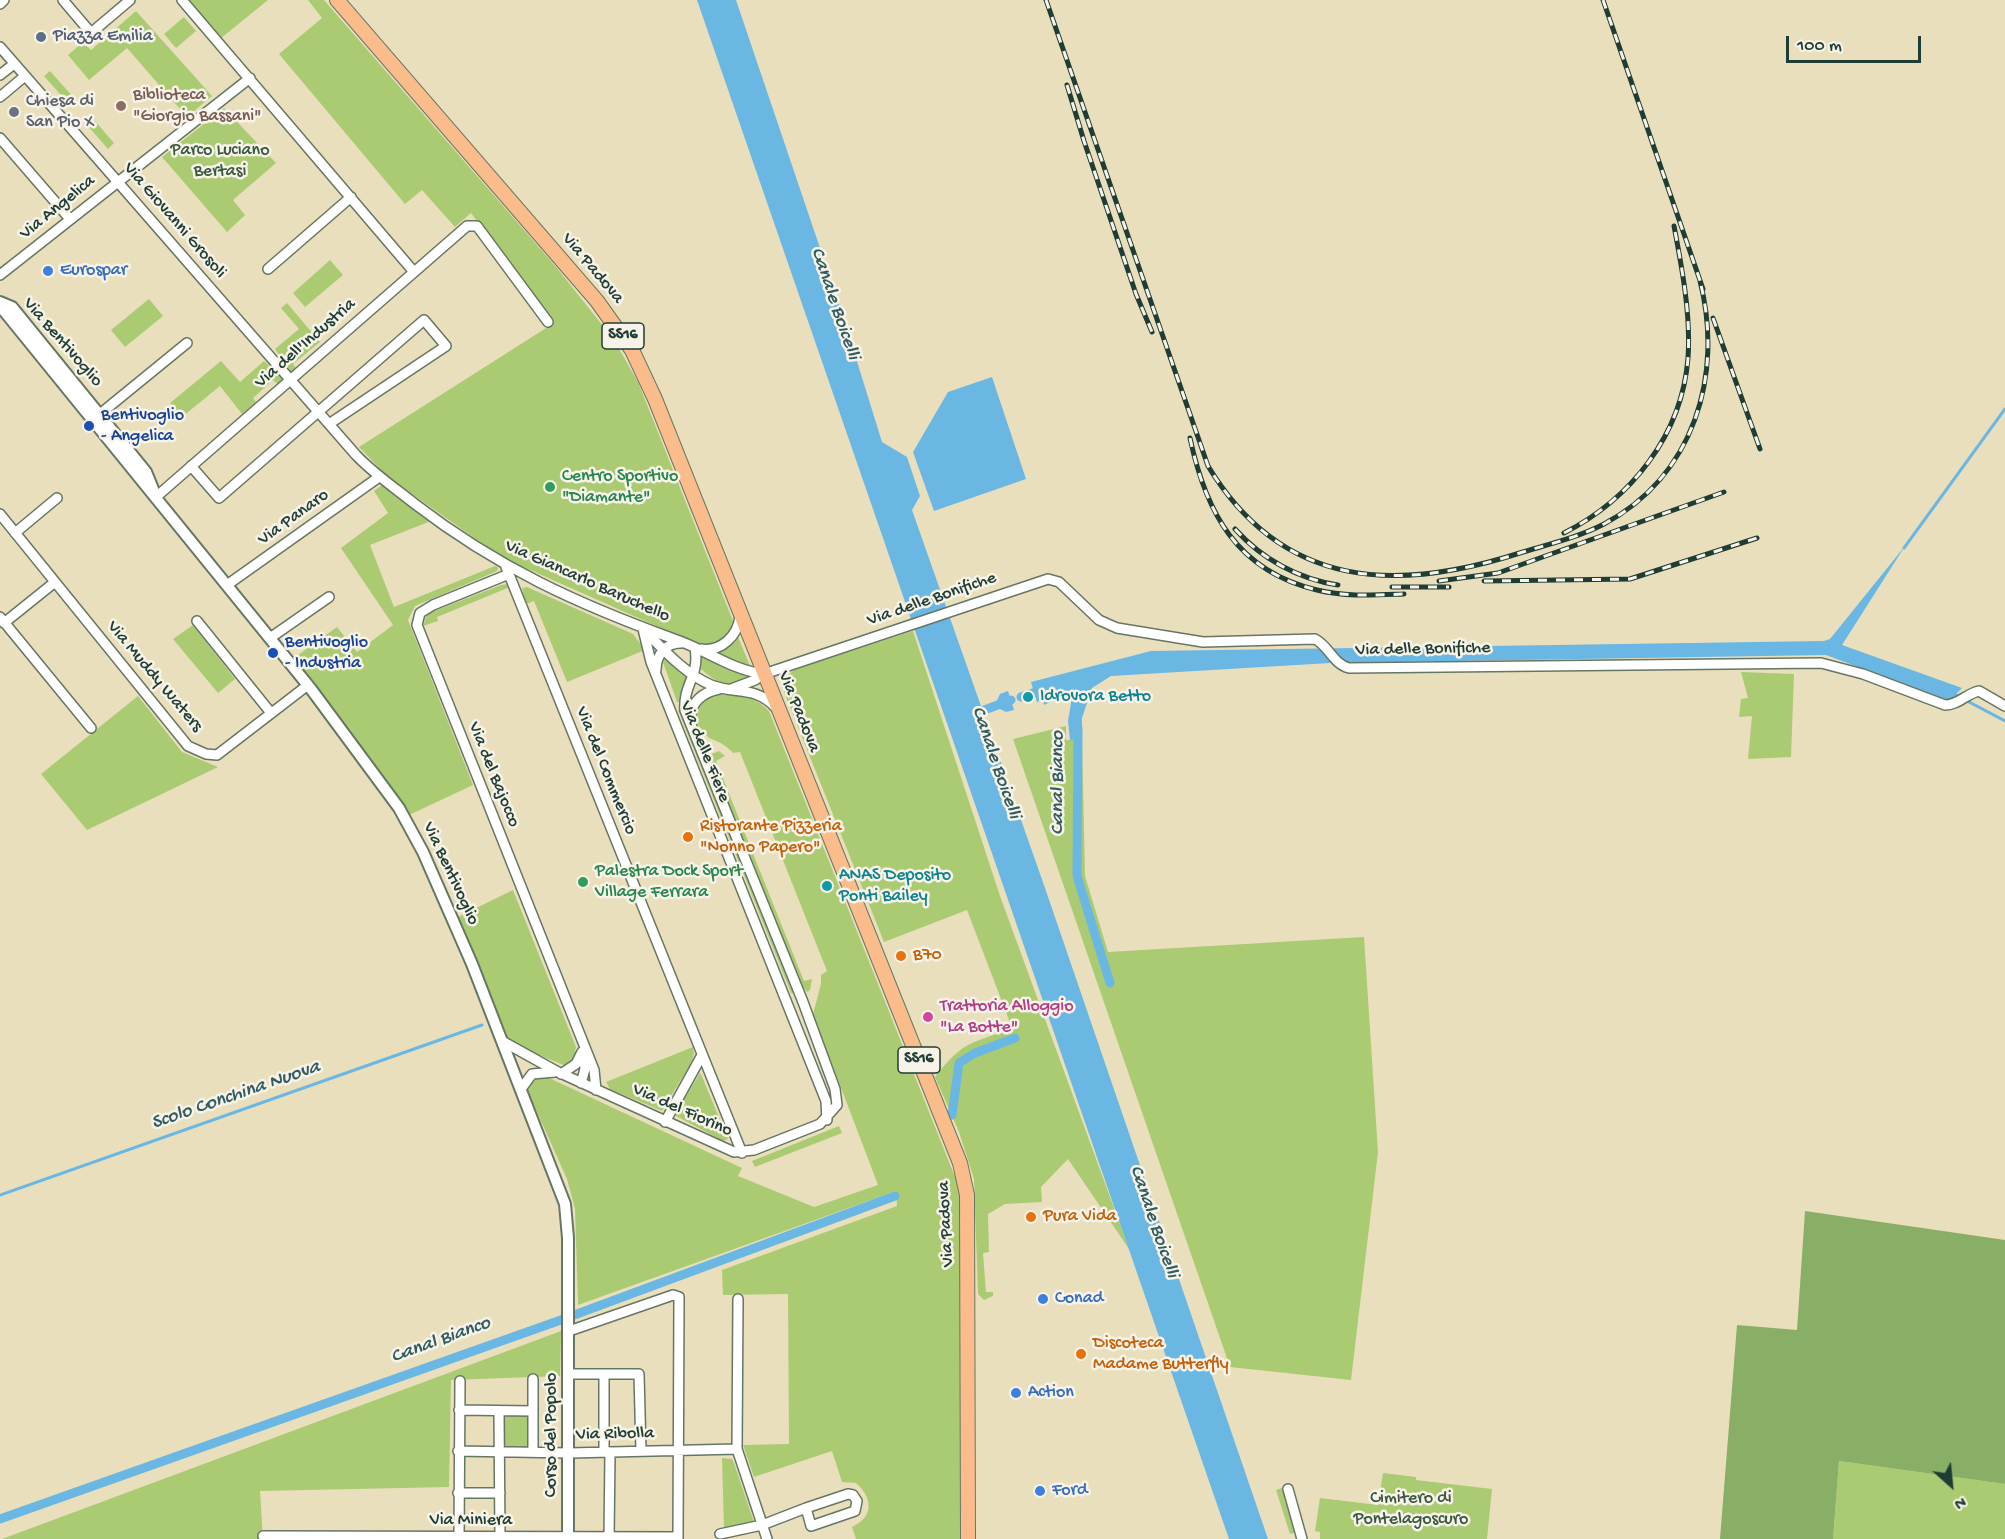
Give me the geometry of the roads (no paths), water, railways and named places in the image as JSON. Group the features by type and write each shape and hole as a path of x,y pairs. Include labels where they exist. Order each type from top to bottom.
{"main road":[{"name":"Via Padova","path":"337,0 597,301 625,339 653,393 964,1178 967,1195 968,1539"}],"street":[{"path":"0,4 4,0"},
{"path":"63,0 91,33 130,0"},
{"path":"182,0 414,272"},
{"path":"0,47 25,76 0,97"},
{"path":"0,75 14,64"},
{"name":"Via Giovanni Grosoli","path":"25,76 291,380"},
{"name":"Via Angelica","path":"0,275 250,78"},
{"path":"0,138 70,219"},
{"path":"268,269 351,197"},
{"name":"Via dell'Industria","path":"156,497 467,226 474,225 480,229 548,322"},
{"name":"Via Bentivoglio","path":"0,304 12,308 41,341 146,472 156,497"},
{"name":"Via Bentivoglio","path":"0,304 147,490 156,497 308,685 388,791 410,825 468,954 565,1204 569,1330"},
{"path":"191,466 219,498 424,320 446,346 329,424"},
{"path":"29,343 41,341 38,354"},
{"path":"100,414 187,343"},
{"name":"Via Giancarlo Baruchello","path":"291,380 379,477 507,571 643,629 685,643 740,668 764,674"},
{"name":"Via Panaro","path":"227,585 379,477"},
{"path":"15,533 57,498"},
{"name":"Via Muddy Waters","path":"0,514 188,746 206,754 217,755 308,685"},
{"name":"Via del Bajocco","path":"507,571 433,605 420,613 417,625 596,1076 596,1090"},
{"name":"Via del Commercio","path":"507,571 741,1153"},
{"name":"Via delle Bonifiche","path":"726,689 962,607 1053,579 1099,620 1117,628 1203,642 1309,638 1320,641 1343,666 1821,663 1863,674 1945,705 1953,705 1970,693 1984,692 2005,705"},
{"path":"55,582 2,620 91,728"},
{"path":"270,638 329,597"},
{"path":"695,648 708,650 727,641 738,630 741,616"},
{"path":"197,621 271,713"},
{"path":"643,629 694,675 726,689 757,693 778,711"},
{"name":"Via delle Fiere","path":"643,629 656,676 826,1101 827,1120"},
{"name":"Via Giancarlo Baruchello","path":"664,650 672,644 685,643"},
{"name":"Via delle Fiere","path":"695,648 697,668 684,699 685,710 803,1002 838,1097 837,1105 827,1120"},
{"path":"656,676 657,660 664,650"},
{"name":"Via delle Fiere","path":"691,725 690,714 699,698 709,691 726,689"},
{"path":"789,1008 803,1002"},
{"name":"Via del Bajocco","path":"580,1039 585,1062 581,1083"},
{"name":"Via del Fiorino","path":"502,1041 560,1073 723,1149 741,1153 794,1135 827,1120"},
{"path":"560,1073 576,1064 582,1050"},
{"path":"665,1122 702,1055"},
{"path":"513,1068 521,1060 531,1058"},
{"name":"Via del Fiorino","path":"513,1068 521,1075 547,1071 560,1073"},
{"path":"521,1089 531,1074"},
{"path":"569,1330 677,1294 678,1538"},
{"path":"738,1299 737,1449 767,1539"},
{"name":"Corso del Popolo","path":"568,1538 569,1330"},
{"path":"569,1374 639,1374 641,1451"},
{"path":"604,1374 609,1538"},
{"path":"532,1452 533,1378"},
{"path":"459,1538 460,1381"},
{"path":"459,1410 533,1412"},
{"path":"499,1410 500,1538"},
{"name":"Via Ribolla","path":"458,1451 568,1453 737,1449"},
{"path":"1288,1489 1301,1539"},
{"path":"458,1493 500,1493"},
{"path":"720,1534 762,1525 806,1509 848,1494 855,1497 858,1503 852,1512 811,1526 806,1509"},
{"name":"Via Miniera","path":"263,1536 678,1538"}],"water":[{"name":"Canale Boicelli","path":"697,0 736,0 841,310 882,442 907,457 920,496 912,510 1045,888 1268,1539 1229,1539"},
{"path":"992,377 1026,479 934,511 913,452 948,392"},
{"path":"1905,546 1842,645 1962,688 1949,701 1826,655 1330,663 1111,676 1092,688 1082,718 1082,739 1070,740 1068,721 1072,697 1065,695 1044,705 1043,700 1037,702 1031,682 1151,651 1824,641 1830,639"},
{"path":"1008,691 1014,710 1006,712 1000,709 997,700 1000,694"}],"waterway":[{"path":"1904,548 2005,409"},
{"path":"1021,697 1045,689"},
{"path":"1954,694 2005,721"},
{"name":"Canale Boicelli","path":"971,715 1011,700"},
{"name":"Canal Bianco","path":"1078,728 1077,876 1110,983"},
{"name":"Scolo Conchina Nuova","path":"0,1195 482,1025"},
{"name":"Canal Bianco","path":"952,1115 959,1063 975,1053 1015,1038"},
{"name":"Canal Bianco","path":"0,1519 558,1321 895,1196"}],"railway":[{"path":"1046,0 1208,466 1238,507 1271,538 1307,559 1346,571 1388,576 1431,573 1476,565 1575,536 1604,524 1635,504 1660,479 1680,451 1695,420 1704,387 1708,352 1706,316 1700,281"},
{"path":"1603,0 1703,289"},
{"path":"1067,85 1136,294 1152,332"},
{"path":"1564,533 1611,502 1631,483 1649,462 1676,413 1684,386 1689,342 1685,292 1674,226"},
{"path":"1713,318 1760,449"},
{"path":"1190,438 1205,491 1216,514 1246,553 1266,569 1289,581 1338,594 1404,594"},
{"path":"1439,581 1498,573 1724,492"},
{"path":"1235,529 1257,550 1282,566 1309,578 1338,585"},
{"path":"1484,581 1630,579 1757,538"},
{"path":"1392,587 1449,587"}],"place":[{"name":"Piazza Emilia","path":"41,37"},
{"name":"Biblioteca \"Giorgio Bassani\"","path":"121,106"},
{"name":"Chiesa di San Pio X","path":"14,112"},
{"name":"Eurospar","path":"48,271"},
{"name":"Bentivoglio - Angelica","path":"89,426"},
{"name":"Centro Sportivo \"Diamante\"","path":"550,487"},
{"name":"Bentivoglio - Industria","path":"273,653"},
{"name":"Idrovora Betto","path":"1028,697"},
{"name":"Ristorante Pizzeria \"Nonno Papero\"","path":"688,837"},
{"name":"Palestra Dock Sport Village Ferrara","path":"583,882"},
{"name":"ANAS Deposito Ponti Bailey","path":"827,886"},
{"name":"B70","path":"901,956"},
{"name":"Trattoria Alloggio \"La Botte\"","path":"928,1017"},
{"name":"Pura Vida","path":"1031,1217"},
{"name":"Conad","path":"1043,1299"},
{"name":"Discoteca Madame Butterfly","path":"1081,1354"},
{"name":"Action","path":"1016,1393"},
{"name":"Ford","path":"1040,1491"}],"park label":[{"name":"Parco Luciano Bertasi","path":"220,161"},
{"name":"Cimitero di Pontelagoscuro","path":"1411,1509"}]}
